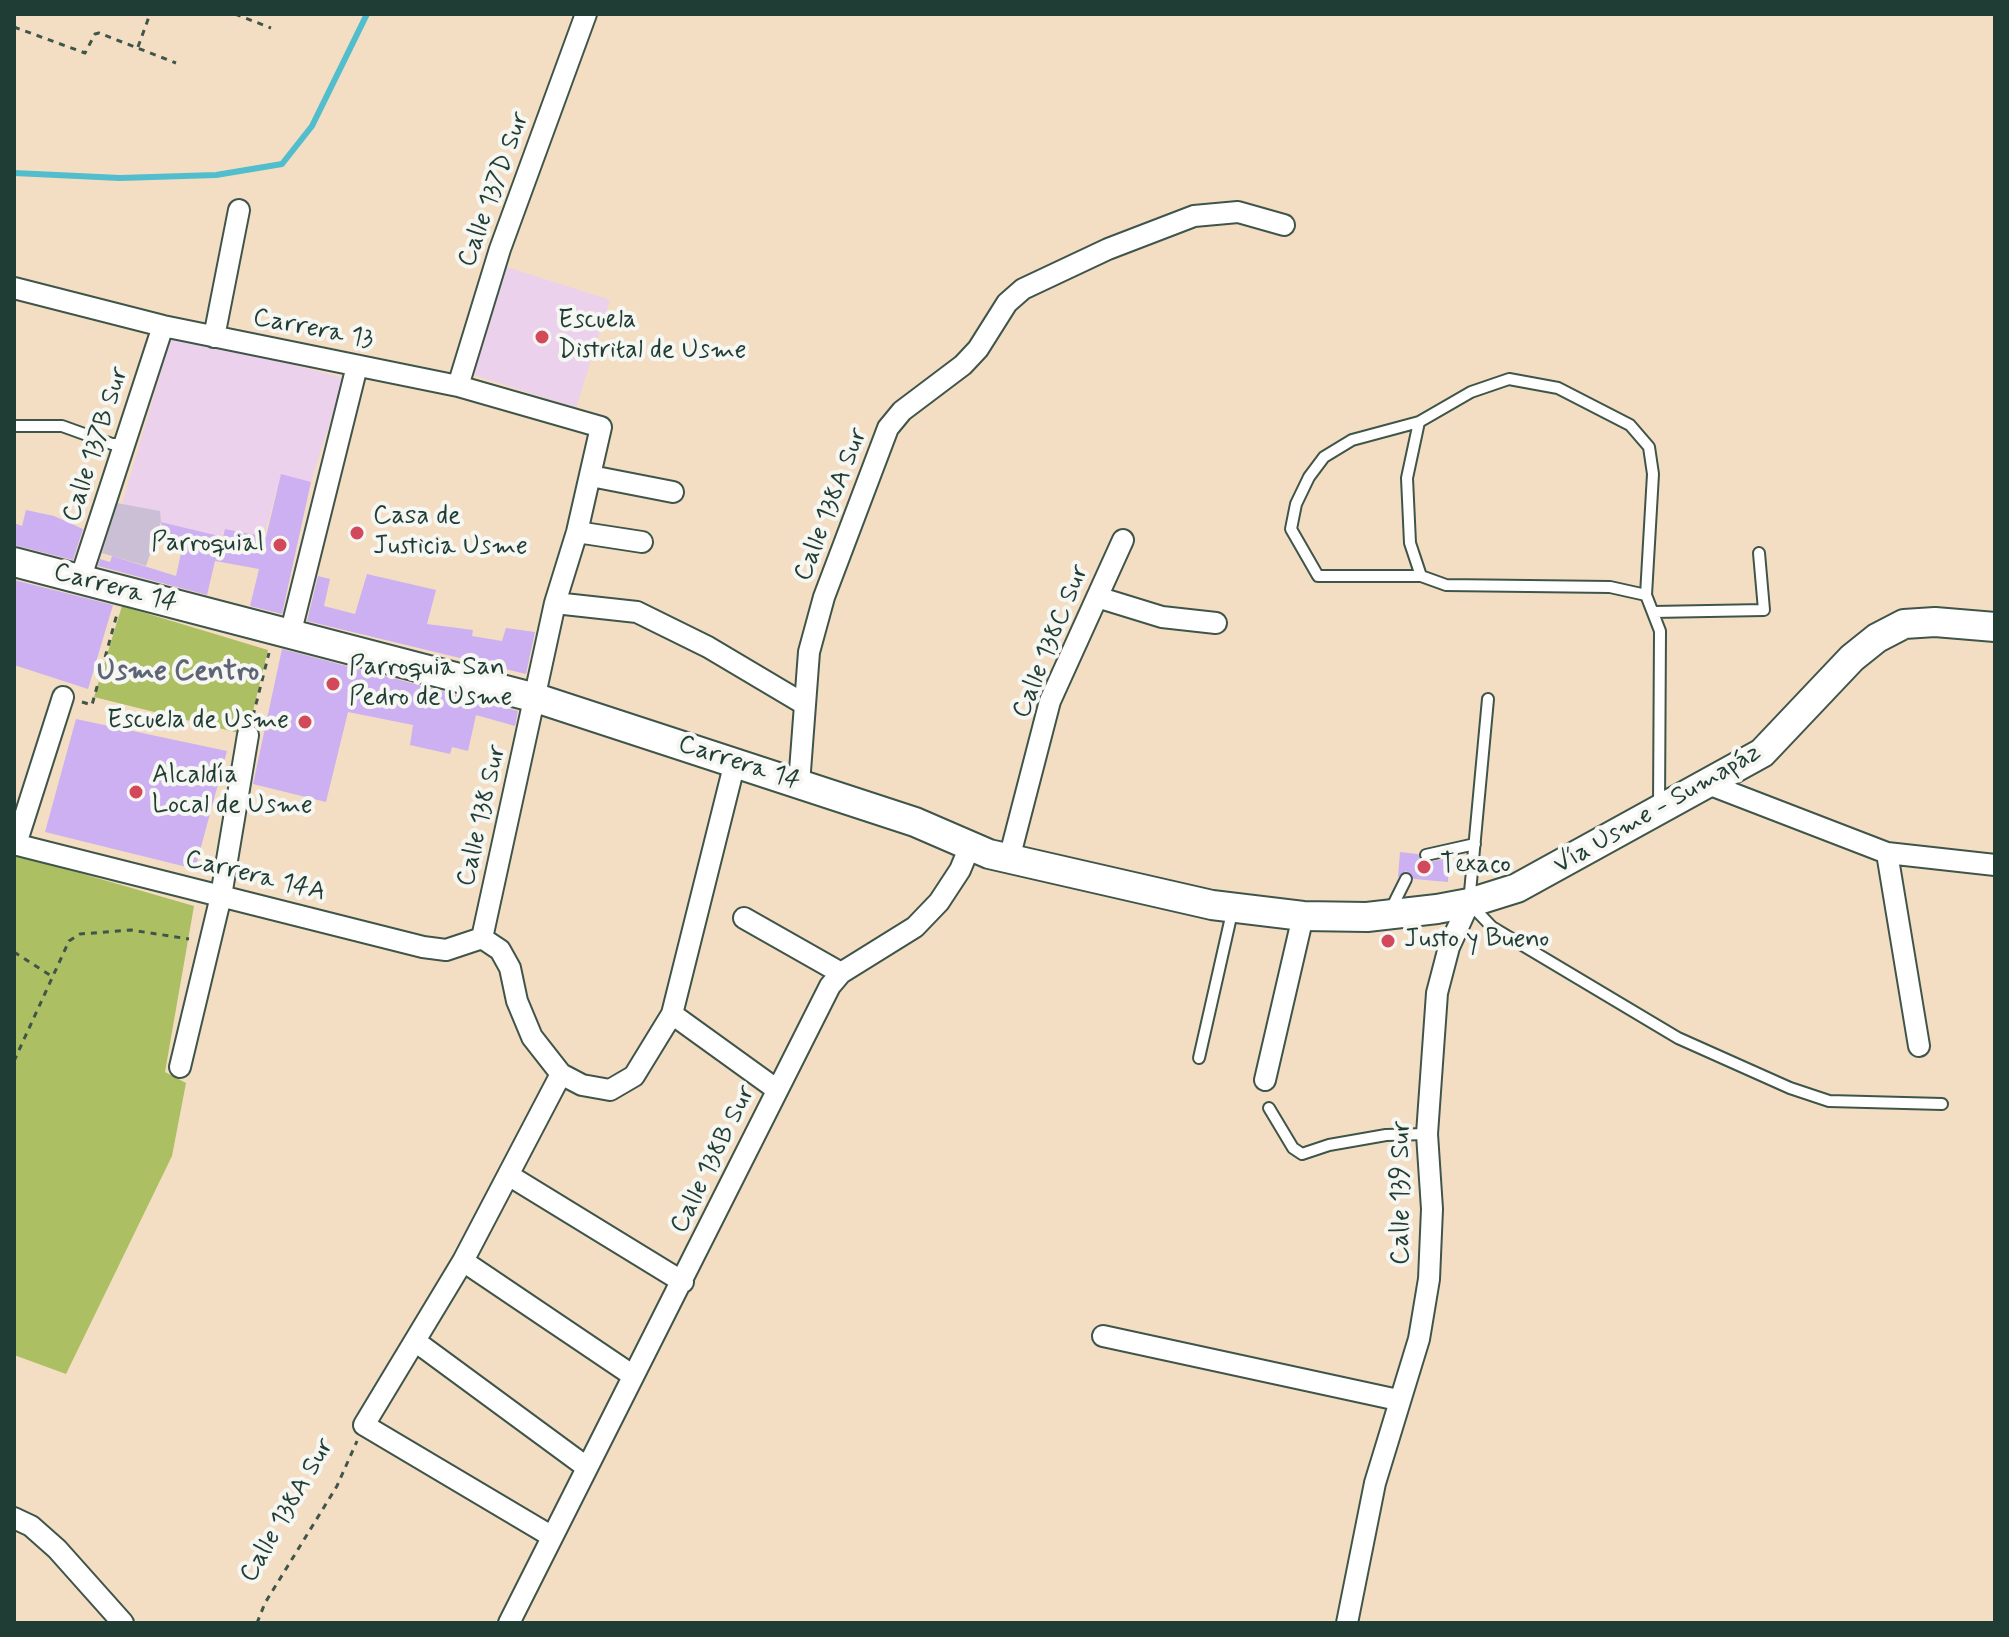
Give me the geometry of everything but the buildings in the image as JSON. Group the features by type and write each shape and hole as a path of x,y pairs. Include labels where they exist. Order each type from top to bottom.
{"street":[{"name":"Calle 137D Sur","path":"458,386 500,249 586,14"},
{"path":"214,337 239,210"},
{"name":"Calle 138A Sur","path":"799,784 809,652 824,597 888,428 902,411 963,365 978,349 1007,303 1023,289 1094,256 1194,216 1238,212 1284,225"},
{"name":"Carrera 13","path":"14,288 163,326 458,386 601,427"},
{"name":"Calle 137B Sur","path":"80,580 163,326"},
{"path":"282,633 357,366"},
{"name":"Calle 138 Sur","path":"482,938 555,603 577,532 601,427"},
{"path":"591,476 673,492"},
{"path":"577,532 642,542"},
{"name":"Calle 138C Sur","path":"1009,859 1050,701 1123,540"},
{"name":"Carrera 14","path":"14,562 536,698 915,822 1009,859 1233,908 1303,916 1388,914 1469,903"},
{"path":"1097,597 1162,617 1216,623"},
{"path":"555,603 637,612 708,647 804,704"},
{"name":"Vía Usme - Sumapáz","path":"1469,903 1517,888 1553,870 1659,808 1743,765 1778,740 1852,658 1877,638 1904,624 1935,622 1995,627"},
{"path":"15,844 63,697"},
{"path":"180,1067 207,942 221,896 248,735"},
{"path":"482,938 500,950 510,968 517,1001 532,1037 561,1074 582,1085 610,1090 634,1076 672,1014 735,762"},
{"path":"1708,784 1887,853 1995,865"},
{"name":"Carrera 14A","path":"15,844 423,947 446,950 482,938"},
{"name":"Calle 138B Sur","path":"509,1623 585,1466 683,1282 776,1089 830,986 841,973 915,927 939,902 960,870 970,846"},
{"path":"1887,853 1919,1046"},
{"name":"Calle 139 Sur","path":"1347,1623 1375,1483 1419,1339 1429,1279 1432,1209 1427,1134 1437,993 1449,947 1469,903"},
{"path":"1265,1080 1303,916"},
{"path":"744,918 841,973"},
{"path":"672,1014 776,1089"},
{"path":"551,1536 364,1425 463,1261 561,1074"},
{"path":"510,1176 683,1282"},
{"path":"463,1261 632,1375"},
{"path":"1103,1336 1398,1400"},
{"path":"415,1341 585,1466"},
{"path":"14,1518 31,1526 57,1549 123,1623"}],"lane":[{"path":"1646,595 1610,587 1446,585 1421,576 1318,576 1291,529 1296,504 1309,477 1324,457 1352,440 1419,422 1471,392 1509,379 1558,388 1630,425 1649,447 1653,474 1646,595 1660,631 1659,808"},
{"path":"1419,422 1407,478 1410,543 1421,576"},
{"path":"14,426 62,426 112,444 125,444"},
{"path":"1653,612 1764,610 1759,553"},
{"path":"1488,699 1469,903 1492,927 1678,1038 1790,1088 1829,1101 1942,1104"},
{"path":"1426,855 1475,844"},
{"path":"1388,914 1406,879"},
{"path":"1199,1058 1233,908"},
{"path":"1269,1108 1293,1148 1302,1154 1329,1145 1386,1135 1427,1134"}],"path":[{"path":"138,47 150,14"},
{"path":"235,14 271,28"},
{"path":"14,27 85,53 95,34 99,33 176,63"},
{"path":"63,697 92,705 123,592"},
{"path":"248,735 282,633"},
{"path":"14,1061 69,941 80,934 131,930 207,942"},
{"path":"14,952 53,977"},
{"name":"Calle 138A Sur","path":"257,1623 265,1603 337,1486 364,1425"}],"shaded area":[{"name":"Escuela Distrital de Usme","path":"507,267 610,300 576,408 474,375"},
{"path":"172,334 344,378 311,482 281,475 264,536 225,529 221,537 161,522 159,511 122,504"},
{"path":"117,503 160,511 161,522 146,566 102,553"}],"green space":[{"path":"122,606 268,650 247,735 94,697"},
{"path":"14,854 194,906 165,1072 186,1083 172,1156 66,1374 14,1355"}],"waterway":[{"path":"14,173 120,178 216,175 282,164 312,126 367,14"}],"place":[{"name":"Escuela Distrital de Usme","path":"542,337"},
{"name":"Casa de Justicia Usme","path":"357,533"},
{"name":"Parroquial","path":"280,545"},
{"name":"Parroquia San Pedro de Usme","path":"333,684"},
{"name":"Escuela de Usme","path":"305,722"},
{"name":"Alcaldía Local de Usme","path":"136,792"},
{"name":"Texaco","path":"1424,867"},
{"name":"Justo y Bueno","path":"1388,941"}],"district":[{"name":"Usme Centro","path":"178,673"}]}
